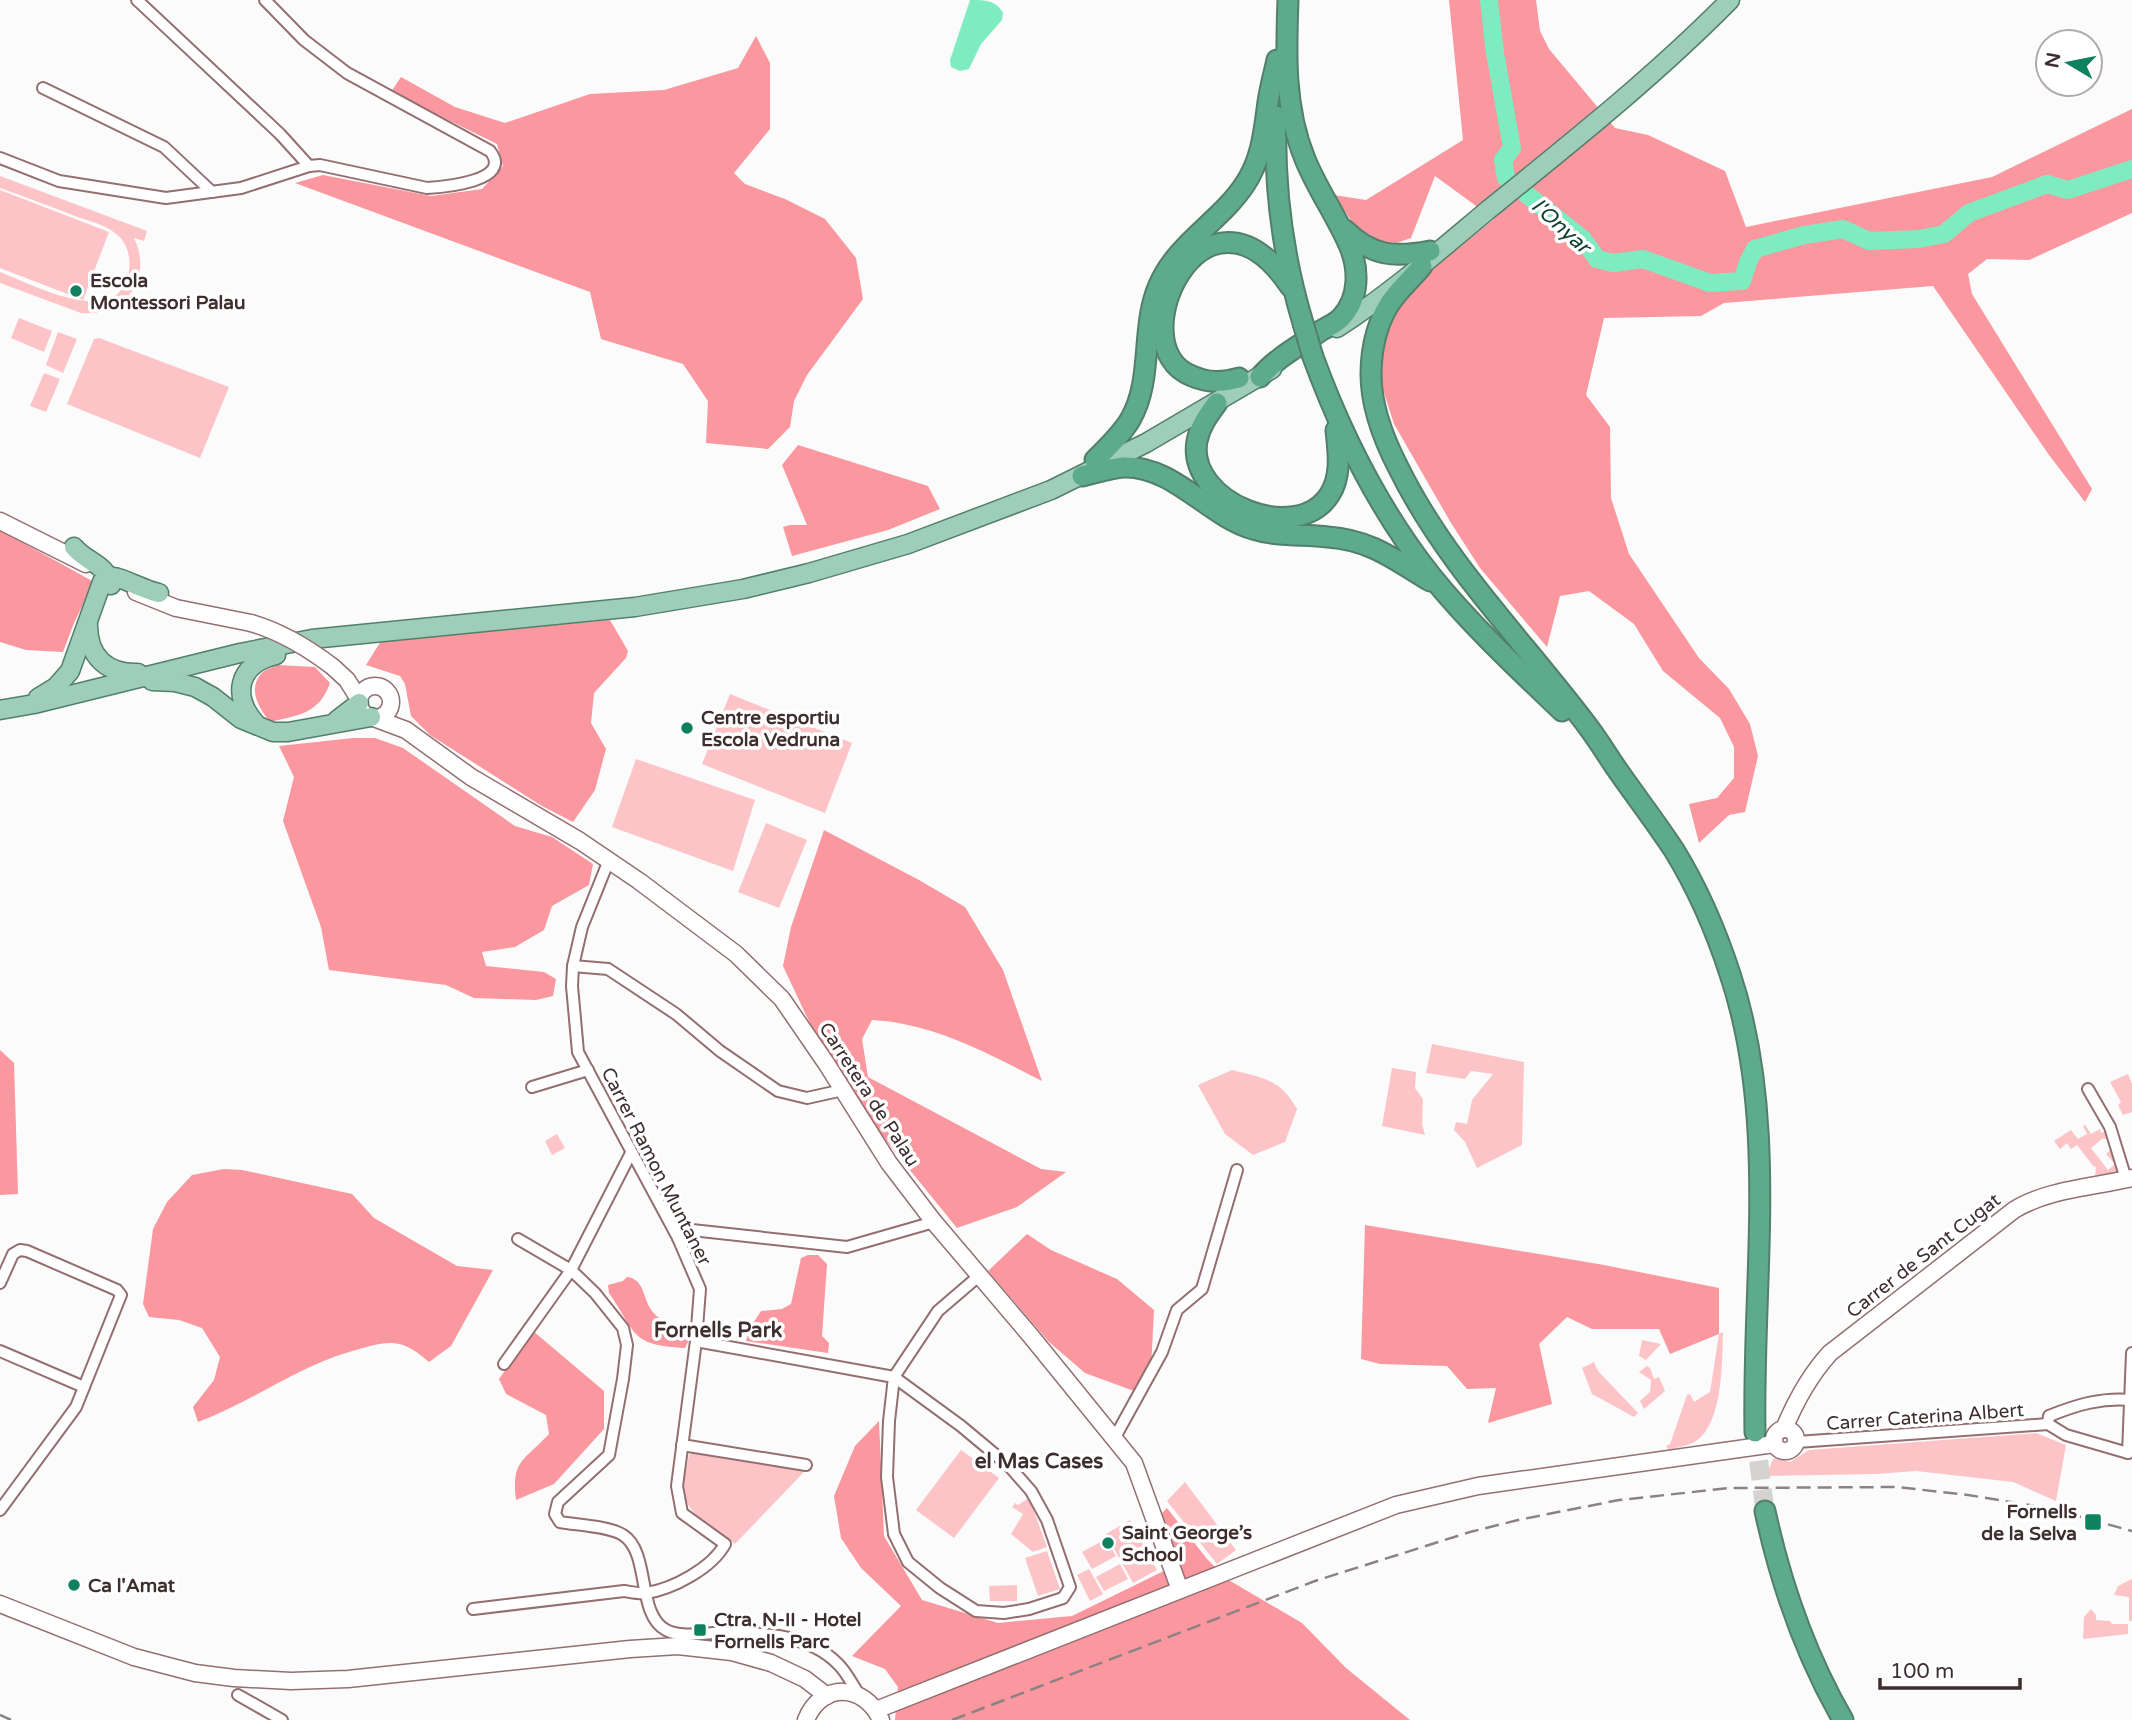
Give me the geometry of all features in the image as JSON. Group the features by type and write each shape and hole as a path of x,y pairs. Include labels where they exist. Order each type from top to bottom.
{"highway":[{"path":"1279,0 1276,125 1283,230 1303,323 1335,415 1385,510 1442,588 1616,768"},
{"path":"1260,377 1272,363 1342,318 1354,293 1357,275 1354,256 1342,227 1304,158 1297,132 1287,76 1287,0"},
{"path":"1095,460 1120,434 1138,404 1148,322 1156,292 1169,266 1180,251 1230,205 1255,167 1262,144 1276,60"},
{"path":"1342,227 1363,245 1378,252 1426,258"},
{"path":"1239,378 1229,381 1205,381 1188,375 1170,357 1164,341 1163,321 1171,289 1181,271 1201,250 1224,242 1236,242 1265,255 1277,267 1295,294"},
{"path":"1426,258 1393,298 1382,318 1374,344 1372,393 1387,444 1412,495 1446,547 1500,619 1591,730 1675,853 1703,902 1732,978 1748,1041 1757,1109 1759,1160 1755,1432"},
{"path":"1217,403 1200,430 1196,444 1201,472 1218,493 1233,502 1265,515 1283,517 1311,512 1330,495 1338,467 1335,415"},
{"path":"1082,476 1124,467 1154,473 1168,479 1238,524 1276,534 1329,537 1375,547 1442,588"},
{"path":"1765,1511 1788,1603 1808,1654 1843,1720"}],"main road":[{"path":"0,710 279,645 374,631 635,607 743,589 871,556 942,532 1082,476 1217,403 1342,324 1462,232 1590,128 1730,0"},
{"path":"1024,499 1239,378 1426,258"},
{"path":"74,547 80,555 105,570 104,588"},
{"path":"91,567 104,588"},
{"path":"26,706 57,687 67,676 89,618 104,588 116,576 145,590 159,593"},
{"path":"104,588 127,587"},
{"path":"89,618 88,636 92,650 109,668 126,673 170,671"},
{"path":"259,728 248,716 241,695 243,679 256,662 306,647 352,641 374,631"},
{"path":"114,685 157,681 189,685 208,693 241,719 259,728 283,733 330,723 373,718"},
{"path":"330,723 359,701"}],"street":[{"path":"137,0 280,134 310,166"},
{"path":"0,158 59,181 166,198 242,188 310,166 324,166 411,186 435,187 459,184 487,175 494,168 495,162 490,152 347,73 304,40 265,0"},
{"path":"43,88 164,147 212,192"},
{"path":"2,522 42,533 74,547 159,593 212,615"},
{"path":"2,522 91,567"},
{"path":"127,587 165,605 251,623 297,642 347,680 362,712 373,718 386,713 391,698 385,689 347,680"},
{"path":"359,701 363,691 373,686"},
{"name":"Carretera de Palau","path":"391,698 406,730"},
{"name":"Carretera de Palau","path":"373,718 406,730 471,777 608,860 736,954 782,999 888,1163 933,1222 1134,1464 1180,1590"},
{"name":"Carrer Ramon Muntaner","path":"608,860 582,928 573,966 572,986 578,1052 678,1238 700,1289 677,1486 682,1513 725,1544 721,1551 688,1579 646,1593"},
{"path":"573,966 608,970 676,1014 720,1051 778,1091 807,1098 843,1090"},
{"path":"532,1087 588,1070"},
{"path":"2088,1089 2110,1127 2129,1179"},
{"path":"504,1364 570,1270 631,1153"},
{"path":"1114,1439 1162,1352 1177,1310 1202,1289 1237,1170"},
{"name":"Carrer de Sant Cugat","path":"1784,1429 1802,1389 1830,1353 2014,1210 2048,1196 2129,1179"},
{"path":"678,1238 692,1230 847,1247 933,1222"},
{"path":"518,1239 570,1270 595,1293 623,1328 627,1345 609,1455 558,1502 555,1514 560,1522 622,1535 634,1548 652,1614 658,1623 670,1632 768,1635 797,1640 819,1648 840,1665 860,1696"},
{"path":"0,1283 13,1254 20,1250 117,1290 121,1295 76,1407 0,1510"},
{"path":"696,1341 894,1377 961,1426 1009,1466 1031,1492 1047,1520 1070,1587 1063,1598 1029,1609 1004,1614 976,1611 940,1588 908,1562 894,1534 887,1477 894,1377 938,1311 979,1275"},
{"path":"0,1351 84,1387"},
{"path":"2130,1452 2132,1353"},
{"path":"2048,1424 2049,1416 2078,1404 2113,1399 2131,1400"},
{"name":"Carrer Caterina Albert","path":"1797,1441 2048,1424 2066,1435 2130,1452"},
{"path":"1784,1429 1793,1432 1797,1441 1794,1448 1786,1452 1780,1451 1774,1444 1776,1434 1784,1429"},
{"path":"809,1714 827,1696 842,1693 860,1696 870,1702 879,1715 1066,1633 1396,1505 1478,1486 1774,1444"},
{"path":"682,1445 806,1465"},
{"path":"473,1609 624,1591 646,1593"},
{"path":"0,1604 134,1657 195,1673 244,1679 348,1679 678,1646 732,1652 786,1670 805,1679 827,1696"},
{"path":"786,1670 806,1692 809,1714"},
{"path":"238,1695 282,1720"}],"shaded area":[{"path":"970,0 993,3 1003,13 1002,20 981,44 969,69 960,71 951,67 950,60"},
{"path":"1449,0 1536,0 1540,31 1549,49 1615,128 1648,135 1725,171 1746,227 1992,177 2132,109 2132,213 2029,260 1987,259 1968,274 1972,294 2092,489 2085,502 2049,455 1933,286 1724,303 1701,316 1604,318 1586,395 1610,427 1611,498 1629,554 1699,658 1729,689 1750,724 1758,756 1745,812 1729,815 1699,843 1689,804 1717,798 1734,778 1734,747 1720,718 1663,671 1634,624 1589,591 1560,596 1547,647 1480,568 1451,523 1394,424 1377,371 1383,341 1399,304 1427,272 1494,219 1435,176 1411,238 1388,246 1354,225 1334,195 1366,200 1463,140"},
{"path":"756,36 770,63 770,129 734,173 745,184 785,199 825,219 856,258 863,299 807,375 794,401 790,427 768,449 706,443 708,401 683,364 601,339 590,292 295,183 323,175 431,196 482,189 503,166 497,144 391,92 401,77 455,107 505,123 590,94 664,90 738,68"},
{"path":"0,176 147,231 144,241 134,238 140,268 137,281 122,302 96,313 81,313 0,283 0,272 73,299 109,299 122,289 129,271 129,255 125,245 111,230 0,188"},
{"path":"0,190 109,232 83,300 0,268"},
{"path":"19,318 52,331 44,352 11,338"},
{"path":"58,332 77,339 63,373 46,365"},
{"path":"99,338 229,387 200,458 67,404 94,339"},
{"path":"44,373 60,379 46,412 30,406"},
{"path":"798,445 928,486 940,509 888,530 792,556 783,527 807,525 782,465"},
{"path":"0,530 94,582 63,652 26,650 0,642"},
{"path":"610,620 628,651 626,658 594,693 591,723 606,749 595,790 573,822 542,806 430,735 411,716 405,684 400,676 366,665 381,641"},
{"path":"277,665 315,667 330,683 320,701 307,712 270,722 256,699 255,686 262,673"},
{"path":"730,694 852,743 825,813 702,764"},
{"path":"375,738 403,748 515,826 552,837 593,864 589,885 552,906 544,930 515,947 482,952 486,966 544,972 556,979 553,996 536,1000 474,998 446,985 329,970 321,927 283,821 294,777 279,746"},
{"path":"636,759 755,800 733,871 612,827"},
{"path":"766,823 807,840 779,908 738,892"},
{"path":"824,830 965,907 1003,970 1042,1081 1002,1060 917,1027 872,1020 862,1039 868,1077 1041,1169 1066,1172 1017,1207 957,1228 836,1079 783,966 791,927"},
{"path":"1432,1044 1524,1062 1522,1145 1477,1168 1465,1142 1454,1130 1456,1122 1467,1124 1472,1100 1493,1074 1471,1071 1465,1079 1426,1073"},
{"path":"0,1050 14,1063 18,1194 0,1195"},
{"path":"1392,1068 1416,1072 1415,1088 1423,1099 1422,1124 1425,1135 1382,1126"},
{"path":"1232,1070 1270,1081 1291,1099 1297,1109 1285,1142 1253,1155 1225,1134 1198,1085"},
{"path":"2128,1074 2132,1084 2132,1112 2123,1115 2118,1105 2121,1102 2110,1082"},
{"path":"2085,1125 2091,1134 2100,1129 2101,1133 2107,1130 2110,1138 2102,1139 2091,1148 2108,1170 2115,1164 2106,1154 2113,1147 2122,1173 2095,1178 2096,1166 2094,1167 2077,1145 2071,1149 2067,1143 2060,1149 2054,1141 2071,1130 2078,1139 2087,1134 2083,1126"},
{"path":"557,1134 565,1148 552,1155 545,1141"},
{"path":"224,1169 242,1170 352,1194 374,1218 457,1266 493,1270 451,1346 429,1362 412,1349 397,1343 354,1350 310,1367 198,1422 193,1407 214,1380 220,1357 202,1328 179,1320 149,1317 143,1304 153,1229 167,1202 192,1175"},
{"path":"1365,1225 1604,1265 1719,1288 1719,1334 1670,1354 1659,1329 1592,1329 1567,1317 1539,1344 1552,1404 1488,1423 1496,1388 1467,1389 1447,1366 1380,1364 1361,1359"},
{"path":"1027,1234 1051,1250 1117,1279 1154,1310 1151,1369 1134,1391 1085,1373 1049,1342 988,1271"},
{"path":"818,1255 827,1264 822,1336 829,1343 828,1353 746,1341 750,1328 761,1311 782,1309 791,1304 801,1258"},
{"path":"627,1277 637,1282 649,1306 660,1319 691,1336 685,1348 654,1344 644,1340 631,1328 609,1293 608,1285 623,1281"},
{"path":"533,1331 604,1391 604,1429 554,1484 516,1500 516,1477 521,1462 549,1434 546,1415 506,1394 499,1379"},
{"path":"1723,1332 1719,1391 1711,1421 1696,1441 1669,1450 1666,1446 1670,1444 1687,1395 1690,1394 1694,1402 1710,1392 1719,1334"},
{"path":"1642,1340 1661,1344 1646,1360 1639,1356"},
{"path":"1594,1362 1598,1371 1638,1413 1634,1417 1592,1394 1582,1368"},
{"path":"1647,1366 1654,1379 1659,1377 1665,1391 1644,1409 1640,1401 1650,1392 1651,1380 1639,1372"},
{"path":"879,1421 884,1536 922,1600 998,1623 1072,1616 1178,1564 1158,1517 1167,1508 1207,1559 1227,1579 1302,1623 1346,1668 1410,1720 895,1720 898,1687 885,1669 852,1656 901,1606 861,1568 841,1538 834,1496 855,1446"},
{"path":"2036,1433 2066,1445 2056,1501 2013,1482 1916,1471 1766,1476 1773,1459 1790,1462 1809,1450"},
{"path":"961,1450 999,1478 954,1538 916,1510"},
{"path":"692,1453 803,1470 803,1473 735,1544 697,1516 686,1502 685,1480 689,1455"},
{"path":"1185,1482 1236,1550 1217,1564 1167,1501"},
{"path":"1027,1499 1031,1503 1047,1547 1033,1552 1011,1534 1023,1514 1012,1507 1015,1503 1018,1505"},
{"path":"1130,1520 1157,1570 1133,1583 1106,1534"},
{"path":"1106,1539 1116,1556 1092,1569 1082,1552"},
{"path":"1047,1551 1060,1589 1038,1596 1025,1558"},
{"path":"1120,1564 1128,1579 1104,1591 1096,1577"},
{"path":"1089,1569 1103,1594 1090,1601 1077,1575"},
{"path":"2132,1579 2132,1621 2129,1621 2129,1597 2114,1595 2118,1586"},
{"path":"1017,1585 1017,1601 990,1601 989,1586"},
{"path":"2091,1609 2096,1620 2128,1624 2128,1634 2083,1639 2084,1617"}],"waterway":[{"name":"l'Onyar","path":"1489,0 1495,53 1512,148 1503,160 1506,178 1583,239 1597,259 1613,263 1643,259 1710,283 1742,281 1755,249 1804,235 1843,229 1869,241 1919,239 1944,234 1969,213 2047,184 2068,190 2132,169"}],"tunnel":[{"path":"1755,1432 1765,1511"}],"railway":[{"path":"952,1720 1315,1581 1470,1532 1619,1500 1730,1488 1897,1487 2048,1508 2132,1531"},
{"path":"0,1715 11,1720"}],"place":[{"name":"Escola Montessori Palau","path":"76,291"},
{"name":"Centre esportiu Escola Vedruna","path":"687,728"},
{"name":"Fornells de la Selva","path":"2093,1522"},
{"name":"Saint George’s School","path":"1108,1543"},
{"name":"Ca l'Amat","path":"74,1585"},
{"name":"Ctra. N-II - Hotel Fornells Parc","path":"700,1630"}],"district":[{"name":"Fornells Park","path":"718,1330"},
{"name":"el Mas Cases","path":"1039,1461"}]}
